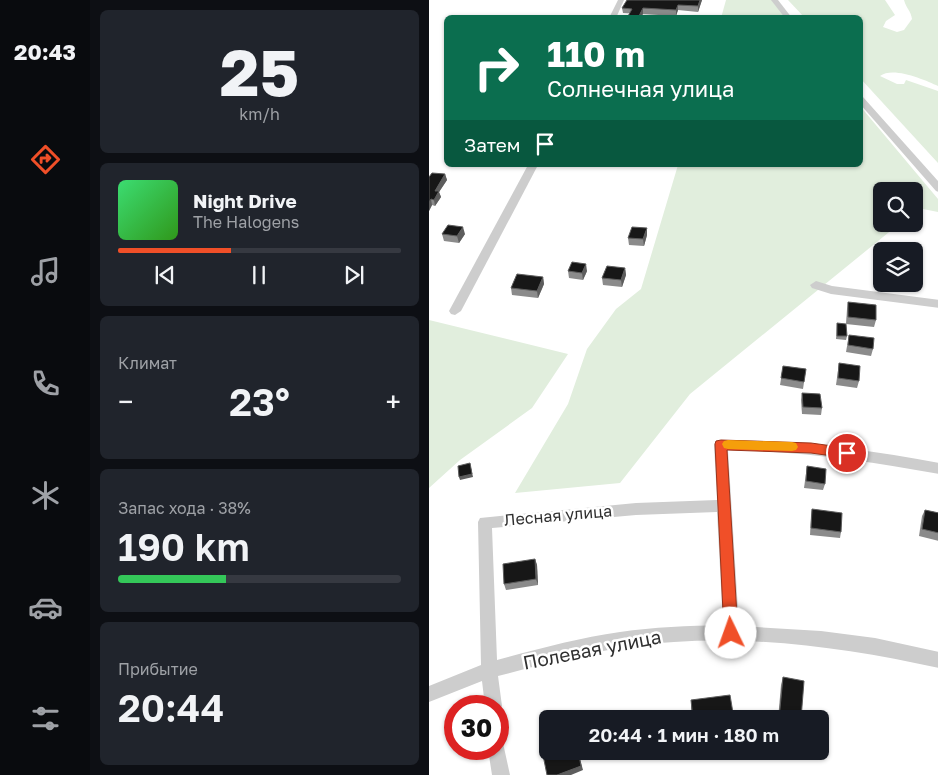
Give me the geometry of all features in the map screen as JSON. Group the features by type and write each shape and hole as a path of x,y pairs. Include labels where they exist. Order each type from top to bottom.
{"street":[{"path":"614,15 621,0"},
{"path":"774,0 786,15"},
{"path":"863,102 938,189"},
{"path":"455,311 532,167"},
{"path":"816,285 831,290 938,304"},
{"path":"731,633 721,444 811,448 884,458 938,469"},
{"name":"Лесная улица","path":"492,695 489,670 485,522 635,508 725,506"},
{"name":"Полевая улица","path":"429,694 489,670 570,649 619,640 673,634 731,633 821,639 875,646 938,660"},
{"path":"499,760 501,775"}],"green space":[{"path":"726,0 772,0 784,15 722,15"},
{"path":"788,0 885,0 895,15 886,21 883,27 897,32 904,30 912,19 904,0 938,0 938,86 901,73 886,73 880,76 897,84 904,84 906,80 938,91 938,163 863,81 863,15 802,15"},
{"path":"863,110 938,199 938,212 923,209 923,182 873,182 873,232 889,232 877,242 873,242 873,245 690,394 620,483 515,493 568,404 587,349 616,309 641,289 677,167 863,167"},
{"path":"429,320 568,354 532,408 460,460 429,488"}],"building":[{"path":"627,0 700,0 698,6 678,5 676,10 643,8 640,15 629,15 632,9 622,8"},
{"path":"432,173 445,174 435,191 439,191 434,200 431,199 429,202 429,177"},
{"path":"448,225 463,227 457,236 442,234"},
{"path":"632,227 647,228 643,239 628,238"},
{"path":"572,262 586,264 582,273 568,271"},
{"path":"607,266 625,268 621,280 602,278"},
{"path":"517,274 543,277 537,291 511,288"},
{"path":"848,302 876,305 876,320 848,317"},
{"path":"837,323 846,324 847,336 837,336"},
{"path":"849,335 874,338 873,349 848,345"},
{"path":"839,363 860,366 859,381 838,378"},
{"path":"783,366 806,369 804,382 781,378"},
{"path":"802,393 820,394 822,408 803,407"},
{"path":"470,463 472,474 459,477 458,466"},
{"path":"807,466 826,469 825,484 806,481"},
{"path":"812,509 842,513 841,532 811,528"},
{"path":"925,510 939,513 939,533 922,529"},
{"path":"535,559 536,579 504,584 503,564"},
{"path":"783,677 804,681 802,710 780,710"},
{"path":"730,695 732,710 692,710 691,700"},
{"path":"544,760 580,760 581,766 557,775 547,775"}],"slow traffic":[{"path":"728,444 792,447"}],"route":[{"path":"731,633 721,444 756,444 847,453"}]}
